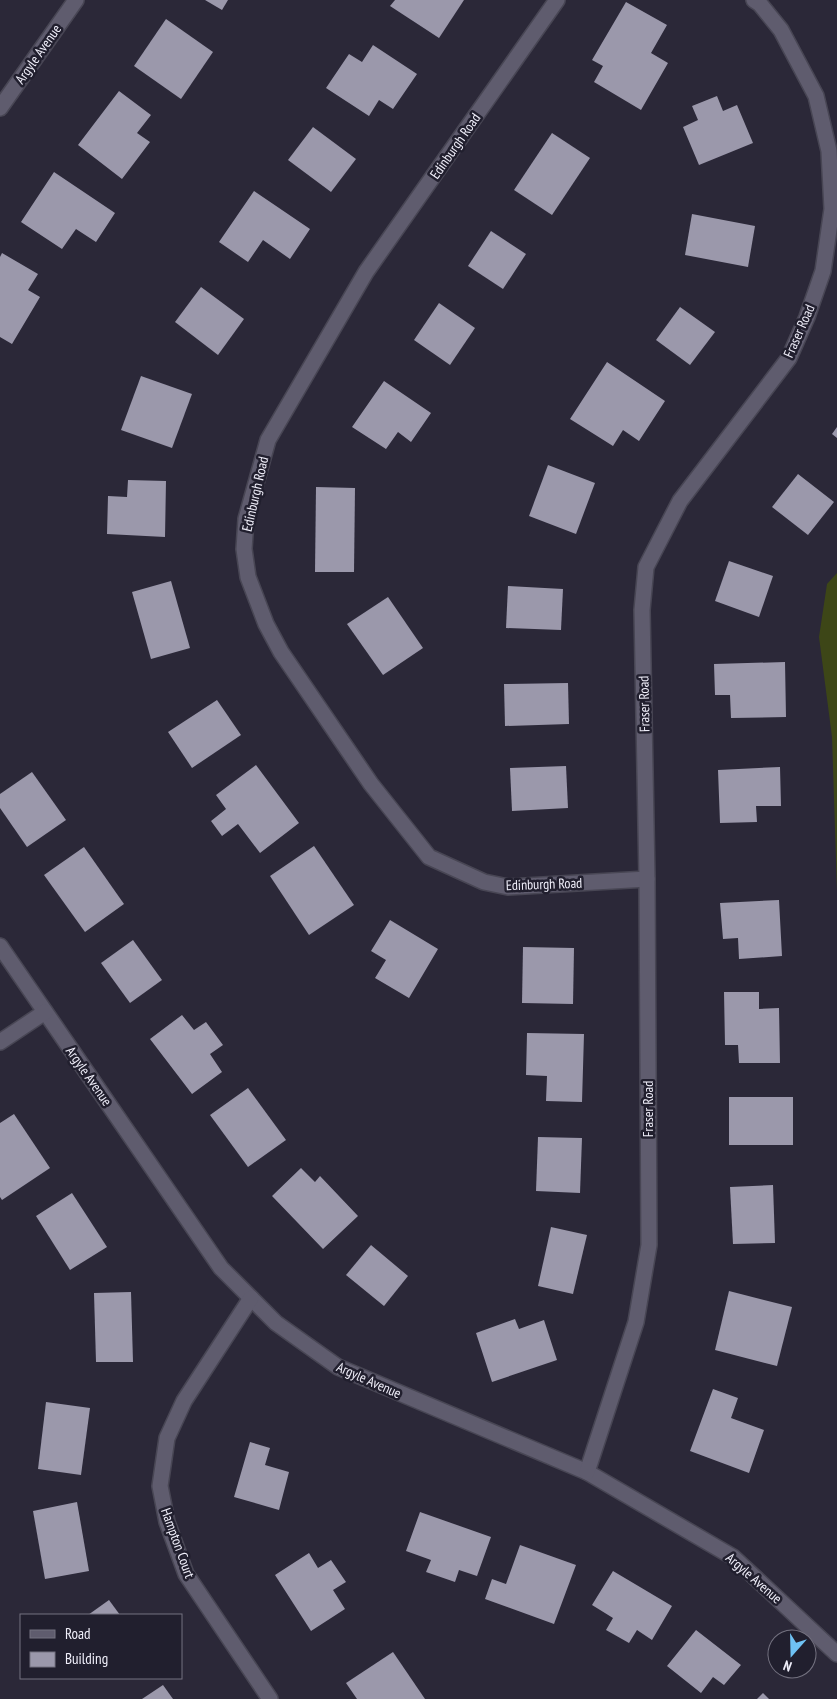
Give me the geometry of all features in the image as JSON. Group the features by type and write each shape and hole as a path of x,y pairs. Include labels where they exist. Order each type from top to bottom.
{"street":[{"name":"Argyle Avenue","path":"2,102 76,0"},
{"name":"Edinburgh Road","path":"557,0 366,272 268,440 246,519 244,549 248,577 266,624 281,652 371,784 429,857 484,882 508,887 646,879"},
{"name":"Fraser Road","path":"587,1472 636,1322 649,1245 642,610 646,567 680,501 789,358 808,317 822,271 832,209 829,151 816,96 781,30 760,4 754,0"},
{"name":"Argyle Avenue","path":"0,946 221,1268 276,1323 338,1367 587,1472 734,1557 837,1654"},
{"path":"0,1042 45,1012"},
{"name":"Hampton Court","path":"251,1298 181,1408 167,1438 160,1486 167,1522 186,1574 270,1699"}],"green space":[{"path":"837,573 837,891 832,737 819,637 827,584"}],"building":[{"path":"205,0 228,0 222,10"},
{"path":"395,0 464,0 439,38 390,6"},
{"path":"626,2 667,25 651,53 668,63 641,110 594,82 603,66 592,60"},
{"path":"166,19 213,52 181,99 134,66"},
{"path":"373,45 417,74 393,109 379,100 369,116 326,88 349,54 362,62"},
{"path":"119,91 151,115 137,133 150,142 122,179 78,145"},
{"path":"717,96 723,111 737,105 753,143 699,165 683,127 698,120 692,106"},
{"path":"313,127 356,159 331,192 288,160"},
{"path":"552,133 590,158 552,215 514,190"},
{"path":"54,172 115,213 96,242 76,229 62,249 21,222"},
{"path":"254,191 310,229 290,259 263,240 248,262 219,242"},
{"path":"692,214 755,226 748,267 685,255"},
{"path":"491,231 526,254 503,289 468,266"},
{"path":"2,253 38,274 28,290 40,297 12,344 0,337 0,257"},
{"path":"201,287 244,319 218,355 175,322"},
{"path":"439,303 475,328 450,365 414,340"},
{"path":"680,307 715,332 690,365 656,340"},
{"path":"607,362 665,401 639,441 623,430 613,446 570,419"},
{"path":"141,376 192,394 172,448 121,430"},
{"path":"384,381 431,413 411,442 398,432 386,449 352,427"},
{"path":"837,427 837,438 832,434"},
{"path":"548,465 595,483 576,534 529,516"},
{"path":"798,474 834,502 808,535 772,507"},
{"path":"128,480 166,481 165,537 107,534 108,496 127,497"},
{"path":"316,487 355,488 354,572 315,572"},
{"path":"729,561 773,576 759,617 715,601"},
{"path":"171,581 190,648 151,659 132,592"},
{"path":"508,586 563,589 561,630 506,628"},
{"path":"388,597 423,648 383,675 347,624"},
{"path":"785,662 786,717 731,718 730,695 715,695 714,664"},
{"path":"568,683 569,724 505,726 504,684"},
{"path":"217,700 241,735 192,768 168,732"},
{"path":"256,765 299,823 260,853 238,824 222,836 211,821 226,809 216,795"},
{"path":"566,766 568,808 512,811 510,768"},
{"path":"780,767 781,806 756,806 757,822 720,823 718,770"},
{"path":"32,772 66,820 27,847 0,808 0,794"},
{"path":"314,846 354,905 309,935 270,876"},
{"path":"84,847 124,904 85,932 44,875"},
{"path":"779,900 782,956 739,959 738,938 723,939 720,903"},
{"path":"390,920 438,949 409,998 375,978 386,960 371,951"},
{"path":"133,940 162,980 130,1003 101,963"},
{"path":"523,947 574,948 573,1004 522,1003"},
{"path":"724,992 759,992 759,1009 779,1008 780,1063 739,1063 738,1045 725,1045"},
{"path":"182,1015 194,1030 206,1022 223,1045 210,1054 222,1072 192,1094 150,1039"},
{"path":"527,1033 584,1034 582,1102 546,1101 547,1076 526,1075"},
{"path":"248,1088 286,1140 248,1167 210,1115"},
{"path":"729,1097 793,1097 793,1145 729,1145"},
{"path":"14,1114 50,1168 2,1200 0,1197 0,1123"},
{"path":"538,1137 582,1138 580,1193 536,1191"},
{"path":"301,1168 315,1182 320,1176 358,1216 323,1249 272,1196"},
{"path":"773,1185 775,1243 733,1244 730,1187"},
{"path":"72,1193 107,1247 70,1270 36,1216"},
{"path":"551,1227 587,1235 573,1294 538,1286"},
{"path":"371,1245 408,1276 384,1306 346,1275"},
{"path":"729,1291 792,1307 777,1366 715,1350"},
{"path":"131,1292 133,1362 96,1362 94,1293"},
{"path":"515,1319 519,1329 544,1320 557,1360 492,1382 476,1333"},
{"path":"713,1389 738,1398 731,1418 764,1430 749,1473 690,1451"},
{"path":"46,1402 90,1408 81,1475 38,1469"},
{"path":"250,1442 270,1448 265,1465 289,1472 279,1510 234,1497"},
{"path":"77,1502 89,1571 45,1579 33,1511"},
{"path":"420,1512 491,1537 477,1576 459,1570 455,1582 426,1572 431,1560 406,1551"},
{"path":"520,1545 576,1565 554,1624 485,1599 492,1579 506,1584"},
{"path":"309,1553 318,1568 331,1560 346,1582 333,1590 345,1609 311,1631 275,1575"},
{"path":"613,1571 672,1606 652,1640 637,1630 629,1643 606,1630 613,1618 592,1605"},
{"path":"109,1600 119,1614 89,1614"},
{"path":"696,1630 741,1665 724,1685 713,1677 701,1693 667,1666"},
{"path":"393,1652 425,1699 357,1699 346,1683"},
{"path":"163,1685 173,1699 142,1699"},
{"path":"763,1693 769,1699 757,1699"}]}
